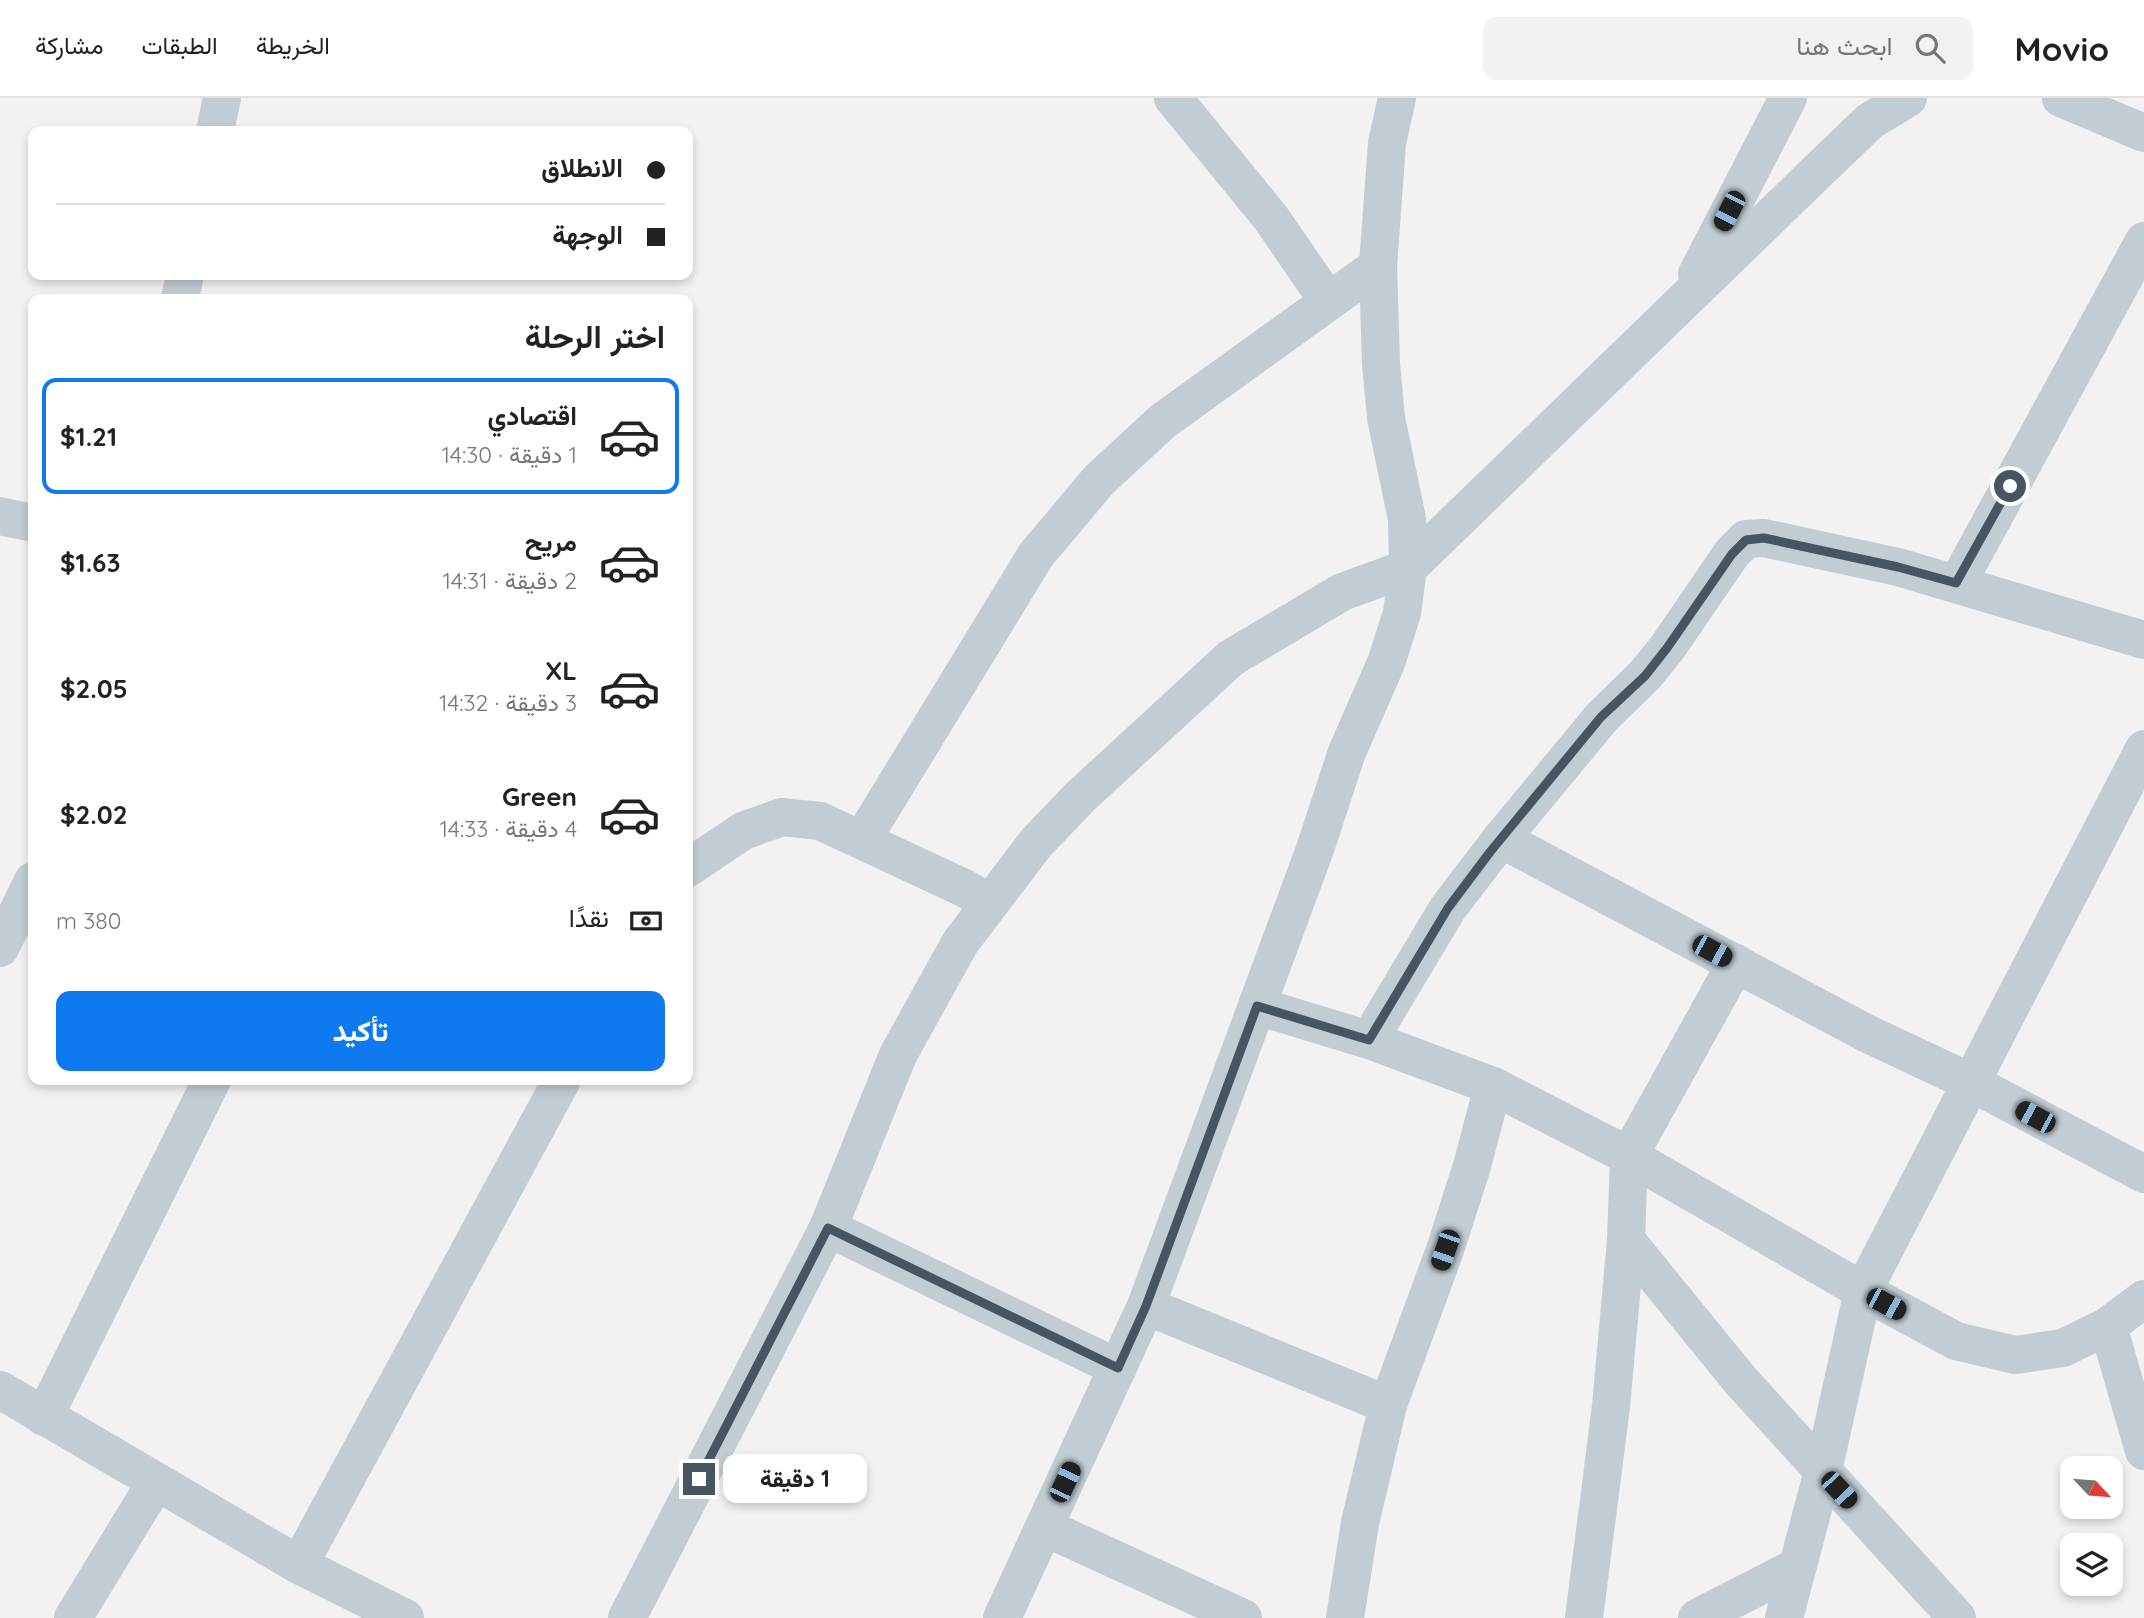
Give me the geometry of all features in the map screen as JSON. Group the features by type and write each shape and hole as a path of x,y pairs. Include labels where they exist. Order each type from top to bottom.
{"street":[{"path":"216,126 222,98"},
{"path":"1173,98 1270,218 1328,301"},
{"path":"1002,1618 1146,1306 1315,849 1347,752 1385,663 1402,613 1408,568 1407,519 1386,418 1381,365 1378,266 1387,143 1397,98"},
{"path":"1683,302 1788,98"},
{"path":"627,1618 828,1228 898,1055 960,943 1036,843 1080,797 1231,658 1342,592 1408,568 1870,121 1908,98"},
{"path":"2060,98 2144,133"},
{"path":"1956,583 2144,241"},
{"path":"862,841 1036,555 1098,480 1163,421 1378,266"},
{"path":"0,516 28,522"},
{"path":"1369,1040 1448,908 1601,717 1645,676 1732,554 1746,540 1764,538 1898,567 2144,640"},
{"path":"1784,1618 1822,1471 1863,1292 2144,749"},
{"path":"693,865 743,831 782,817 820,821 964,888 990,903"},
{"path":"1501,839 1866,1033 1970,1082 2144,1174"},
{"path":"0,948 28,891"},
{"path":"1584,1618 1611,1406 1626,1240 1629,1156 1736,963"},
{"path":"1257,1006 1369,1040 1493,1086 1629,1156 1863,1292 1956,1341 2015,1355 2063,1348 2108,1326 2144,1299"},
{"path":"299,1565 559,1085"},
{"path":"1345,1618 1360,1523 1388,1405 1445,1250 1472,1166 1493,1086"},
{"path":"44,1417 200,1087"},
{"path":"828,1228 1118,1368"},
{"path":"1626,1240 1741,1381 1957,1618"},
{"path":"1146,1306 1388,1405"},
{"path":"2108,1326 2144,1451"},
{"path":"0,1390 299,1565 405,1618"},
{"path":"73,1618 156,1482"},
{"path":"1044,1527 1243,1618"},
{"path":"1697,1618 1797,1567"}],"route":[{"path":"699,1479 828,1228 1118,1368 1146,1306 1257,1006 1369,1040 1448,908 1480,865 1601,717 1645,676 1732,554 1746,540 1764,538 1898,567 1956,583 2010,486"}]}
